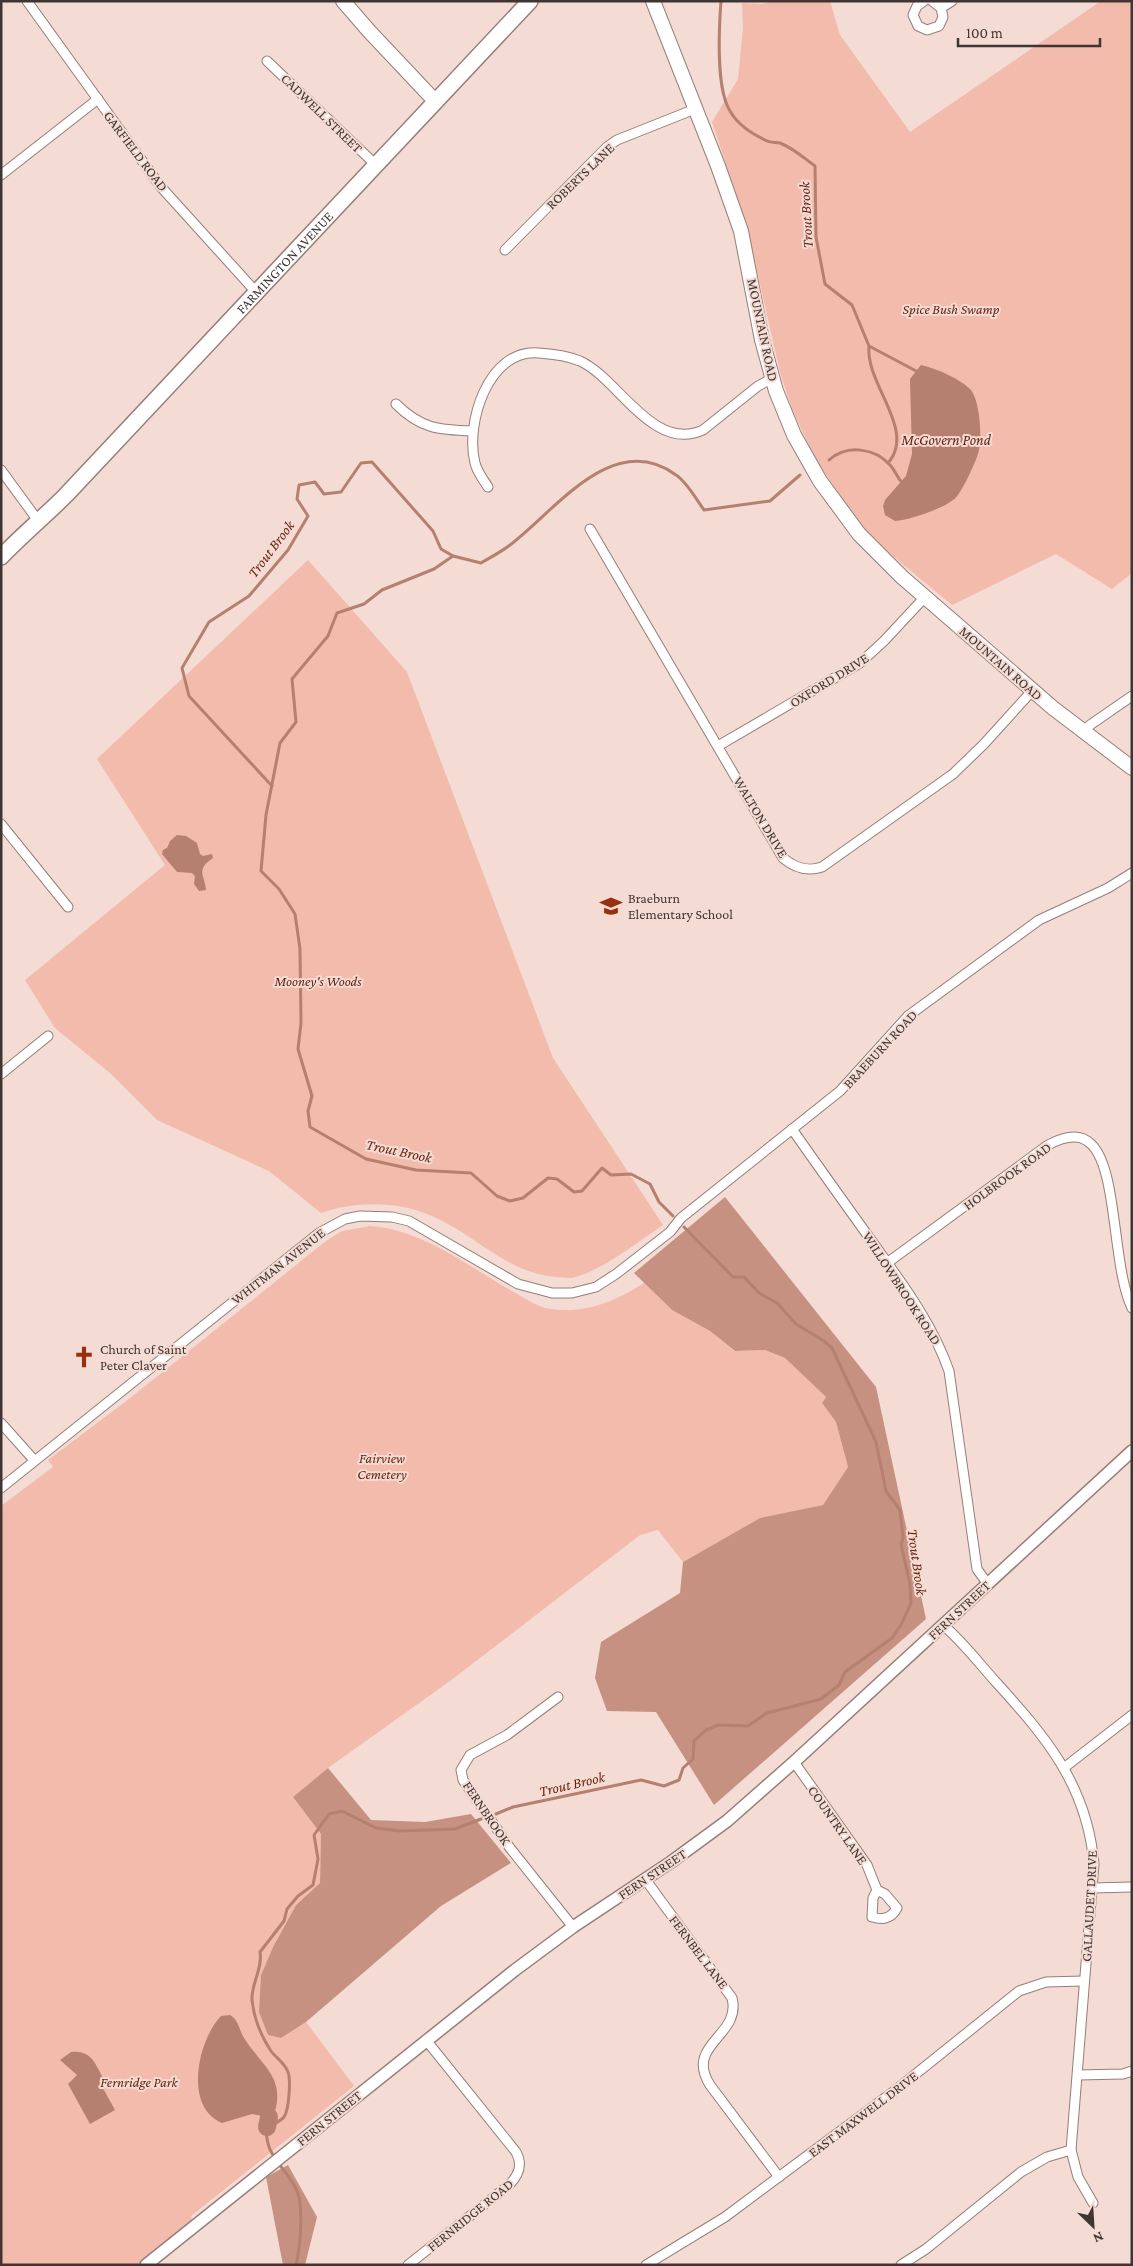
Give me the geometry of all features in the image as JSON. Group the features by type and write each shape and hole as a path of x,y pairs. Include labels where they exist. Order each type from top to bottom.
{"main road":[{"path":"343,1 374,37 435,101"},
{"name":"FARMINGTON AVENUE","path":"1,557 24,533 39,522 530,1"},
{"name":"MOUNTAIN ROAD","path":"653,1 741,231 762,340 772,378 798,441 820,481 840,510 877,553 1032,691 1083,733 1132,768"},
{"name":"FARMINGTON AVENUE","path":"1,570 34,535 39,522"}],"street":[{"name":"GARFIELD ROAD","path":"27,1 161,187 256,292"},
{"path":"924,1 917,6 913,15 915,21 922,29 927,30 938,26 943,17 941,8 932,1"},
{"path":"941,8 952,1"},
{"name":"CADWELL STREET","path":"267,61 376,165"},
{"path":"1,175 98,99"},
{"name":"ROBERTS LANE","path":"505,250 607,147 617,140 695,109"},
{"path":"488,487 479,474 475,462 473,430 478,405 484,390 494,376 505,365 519,357 536,353 567,357 581,362 595,370 642,415 657,425 684,435 703,430 758,386 772,378"},
{"path":"396,404 406,414 428,427 448,430 473,430"},
{"path":"1,470 39,522"},
{"name":"WALTON DRIVE","path":"590,530 783,858 797,868 815,870 822,867 953,774 984,744 1032,691"},
{"name":"OXFORD DRIVE","path":"718,746 860,663 884,641 925,597"},
{"path":"1083,733 1090,725 1132,696"},
{"path":"1,824 68,907"},
{"name":"BRAEBURN ROAD","path":"670,1232 681,1218 840,1090 908,1016 1039,920 1108,888 1132,873"},
{"path":"1,1074 48,1036"},
{"name":"WILLOWBROOK ROAD","path":"792,1129 887,1263 932,1331 949,1371 977,1569 987,1583"},
{"name":"HOLBROOK ROAD","path":"887,1263 1048,1145 1070,1137 1082,1139 1090,1143 1096,1151 1104,1170 1120,1274 1132,1308"},
{"name":"WHITMAN AVENUE","path":"1,1488 319,1233 344,1219 374,1215 409,1221 518,1284 552,1293 572,1293 596,1287 670,1232"},
{"path":"1,1423 34,1460"},
{"name":"FERN STREET","path":"146,2265 426,2040 573,1927 721,1826 794,1762 1132,1451"},
{"name":"GALLAUDET DRIVE","path":"942,1625 1031,1721 1065,1767 1082,1804 1092,1843 1094,1864 1071,2150 1078,2178 1093,2203"},
{"name":"FERNBROOK","path":"558,1697 507,1735 470,1756 464,1762 461,1770 462,1780 510,1848 573,1927"},
{"path":"1065,1767 1132,1715"},
{"name":"COUNTRY LANE","path":"794,1762 867,1865 877,1890"},
{"name":"FERNBEL LANE","path":"645,1879 732,1998 732,2017 707,2050 704,2058 704,2071 710,2085 779,2177"},
{"path":"1092,1888 1132,1887"},
{"name":"EAST MAXWELL DRIVE","path":"646,2265 716,2223 779,2177 897,2089 1019,1991 1046,1982 1084,1981"},
{"name":"FERNRIDGE ROAD","path":"408,2265 509,2185 516,2177 520,2165 516,2152 426,2040"},
{"path":"1078,2075 1123,2074 1132,2071"},
{"path":"900,2265 926,2249 1021,2172 1047,2157 1071,2150"}],"green space":[{"name":"Spice Bush Swamp","path":"772,1 830,1 840,35 910,132 1101,1 1132,1 1132,573 1112,589 1056,554 952,605 865,533 815,458 792,409 780,372 747,227 712,122 738,79 743,28 742,3 762,4"},
{"name":"Mooney's Woods","path":"308,560 407,672 553,1058 663,1225 618,1256 582,1275 571,1278 556,1277 538,1274 521,1268 491,1252 448,1224 419,1211 377,1204 348,1206 321,1213 269,1171 157,1120 110,1073 55,1028 25,980 165,865 97,759"},
{"name":"Fairview Cemetery","path":"370,1226 389,1229 425,1241 510,1290 546,1308 576,1310 600,1305 644,1283 672,1310 710,1331 734,1351 765,1350 785,1358 826,1397 822,1403 836,1422 848,1467 823,1505 760,1518 683,1562 658,1530 640,1535 450,1681 328,1768 293,1797 321,1834 320,1883 296,1905 273,1947 261,1975 281,2038 306,2022 354,2086 191,2216 192,2220 136,2265 1,2265 1,1506 53,1467 48,1460 129,1399 326,1241 342,1231"}],"shaded area":[{"path":"725,1197 876,1387 926,1619 714,1805 656,1712 607,1711 595,1678 601,1642 680,1593 683,1562 760,1518 823,1505 848,1467 836,1422 822,1403 826,1397 785,1358 765,1350 735,1351 710,1331 672,1310 634,1273"},
{"path":"328,1768 371,1820 425,1822 471,1814 511,1863 441,1906 306,2022 281,2038 268,2035 259,2012 261,1975 273,1947 296,1905 320,1883 321,1834 293,1797"},
{"path":"288,2165 317,2217 305,2265 283,2265 266,2177"}],"water":[{"name":"McGovern Pond","path":"921,365 948,374 971,390 980,419 979,450 967,480 954,500 929,512 895,521 885,515 883,506 885,500 906,476 912,454 910,379"},
{"path":"177,835 186,836 197,843 200,854 203,856 212,854 213,858 204,866 202,873 206,890 199,891 194,884 195,876 192,873 177,872 162,854 170,841"},
{"path":"230,2015 235,2020 244,2038 266,2066 275,2083 277,2104 273,2118 252,2114 222,2123 210,2115 202,2103 198,2088 201,2056 213,2027 221,2016"},
{"path":"71,2052 83,2053 92,2059 103,2078 99,2081 115,2110 90,2124 68,2084 77,2075 60,2060"}],"waterway":[{"name":"Trout Brook","path":"721,1 720,74 722,88 730,111 750,131 767,141 785,145 815,166 816,237 825,284 852,305 869,346 918,372"},
{"path":"869,346 874,376 894,421 897,436 895,450 888,463"},
{"name":"Trout Brook","path":"829,460 836,455 852,450 869,452 884,459 904,484"},
{"name":"Trout Brook","path":"272,786 189,696 182,668 209,622 249,596 288,550 308,516 297,499 299,485 315,482 324,494 341,492 361,463 372,462 433,531 441,549 453,556"},
{"name":"Trout Brook","path":"673,1216 659,1202 650,1184 631,1174 611,1175 602,1168 582,1191 574,1192 557,1179 548,1178 523,1198 510,1201 497,1196 471,1173 416,1170 366,1159 310,1127 308,1111 312,1096 298,1049 301,1023 300,949 295,914 279,889 261,871 266,815 280,743 296,722 292,679 328,636 337,613 364,604 382,590 434,569 453,556 481,563 510,545 566,495 608,468 630,462 653,463 680,478 688,486 704,510 770,501 800,475"},
{"name":"Trout Brook","path":"496,1814 513,1807 641,1780 664,1786 679,1780 683,1768 693,1759 694,1741 706,1730 718,1725 748,1726 767,1713 821,1699 839,1685 845,1672 892,1638 901,1625 911,1603 910,1584 901,1544 903,1538 900,1510 886,1491 876,1442 832,1348 796,1324 777,1303 759,1293 744,1277 733,1277 684,1227"},
{"name":"Trout Brook","path":"296,2265 301,2228 299,2198 293,2183 272,2153 267,2137 267,2127 280,2120 286,2113 289,2095 289,2076 285,2066 267,2045 258,2027 254,2013 252,1994 260,1964 260,1952 284,1921 287,1909 298,1896 313,1885 318,1859 314,1835 329,1814 342,1811 376,1828 400,1831 455,1829 481,1819"},
{"name":"Trout Brook","path":"267,2127 269,2117"}],"place":[{"name":"Braeburn Elementary School","path":"611,906"},
{"name":"Church of Saint Peter Claver","path":"84,1357"}],"park label":[{"name":"Fernridge Park","path":"139,2082"}]}
